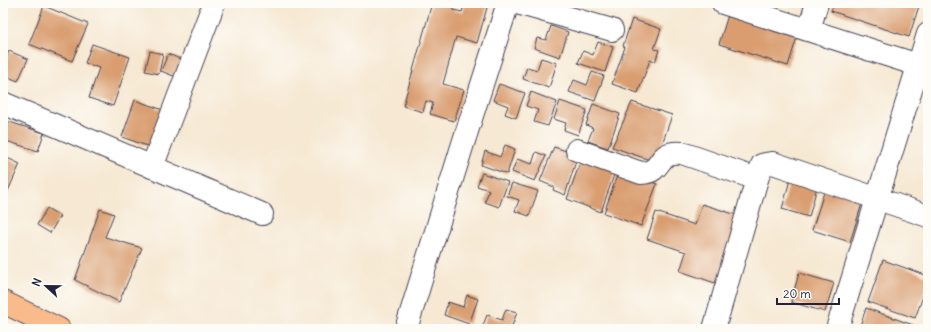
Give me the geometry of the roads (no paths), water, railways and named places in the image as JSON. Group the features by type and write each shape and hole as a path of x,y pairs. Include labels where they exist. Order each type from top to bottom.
{"main road":[{"path":"3,302 59,329"}],"street":[{"path":"152,167 214,3"},
{"path":"406,329 508,3"},
{"path":"517,3 612,30"},
{"path":"723,3 918,65"},
{"path":"809,30 817,3"},
{"path":"837,329 928,34"},
{"path":"3,103 262,214"},
{"path":"577,150 641,173 649,173 654,170 667,154 673,152 682,153 756,179"},
{"path":"714,329 756,179 762,165 773,163 928,216"}]}
